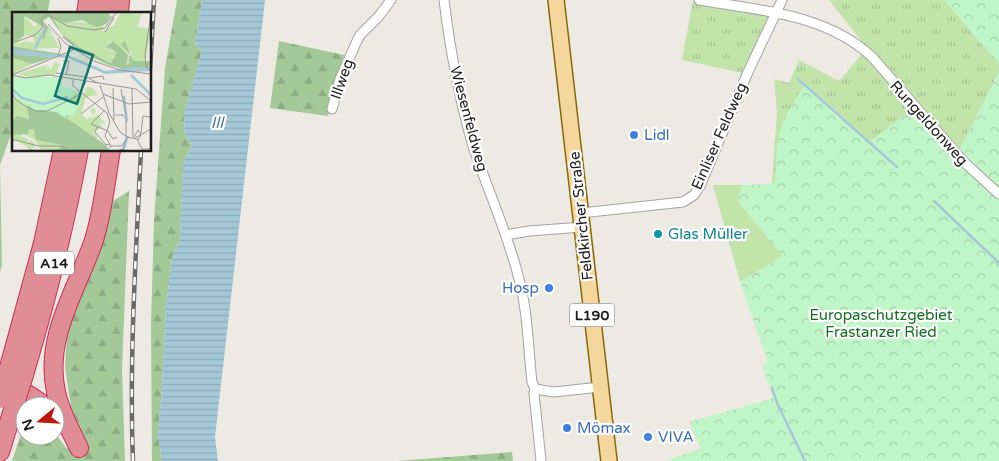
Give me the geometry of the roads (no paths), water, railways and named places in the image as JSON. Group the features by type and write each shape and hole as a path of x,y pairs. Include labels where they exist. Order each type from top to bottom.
{"highway":[{"name":"A14","path":"0,452 11,416 11,372 63,151"},
{"name":"A14","path":"0,399 44,305 79,151"},
{"path":"84,455 65,419 56,393 53,371 56,342 65,309 94,238 111,151"},
{"path":"0,388 12,388 32,396"},
{"path":"65,431 84,455"}],"main road":[{"name":"Feldkircher Straße","path":"556,0 609,461"}],"street":[{"name":"Illweg","path":"332,109 340,79 353,48 360,35 379,16 390,0"},
{"name":"Wiesenfeldweg","path":"444,0 447,30 460,95 473,145 506,235 522,294 532,382 535,390 541,461"},
{"name":"Rungeldonweg","path":"699,0 775,13 827,28 841,34 863,48 964,162 999,194"},
{"name":"Einliser Feldweg","path":"582,220 683,202 694,195 700,186 748,72 782,0"},
{"path":"506,235 582,220"},
{"path":"535,390 554,392 600,387"}],"water":[{"name":"Ill","path":"202,0 265,0 215,437 218,461 162,461 158,435 166,307 172,258 180,240 183,164 192,146 184,133 185,110 202,51 195,44"}],"waterway":[{"path":"798,79 897,167"},
{"path":"934,201 999,263"},
{"path":"772,388 777,403 805,461"}],"railway":[{"path":"151,52 154,0"},
{"path":"133,461 132,344 141,151"}],"place":[{"name":"Lidl","path":"634,135"},
{"name":"Glas Müller","path":"658,234"},
{"name":"Hosp","path":"549,288"},
{"name":"Mömax","path":"567,428"},
{"name":"VIVA","path":"648,437"}],"park label":[{"name":"Europaschutzgebiet Frastanzer Ried","path":"881,324"}]}
